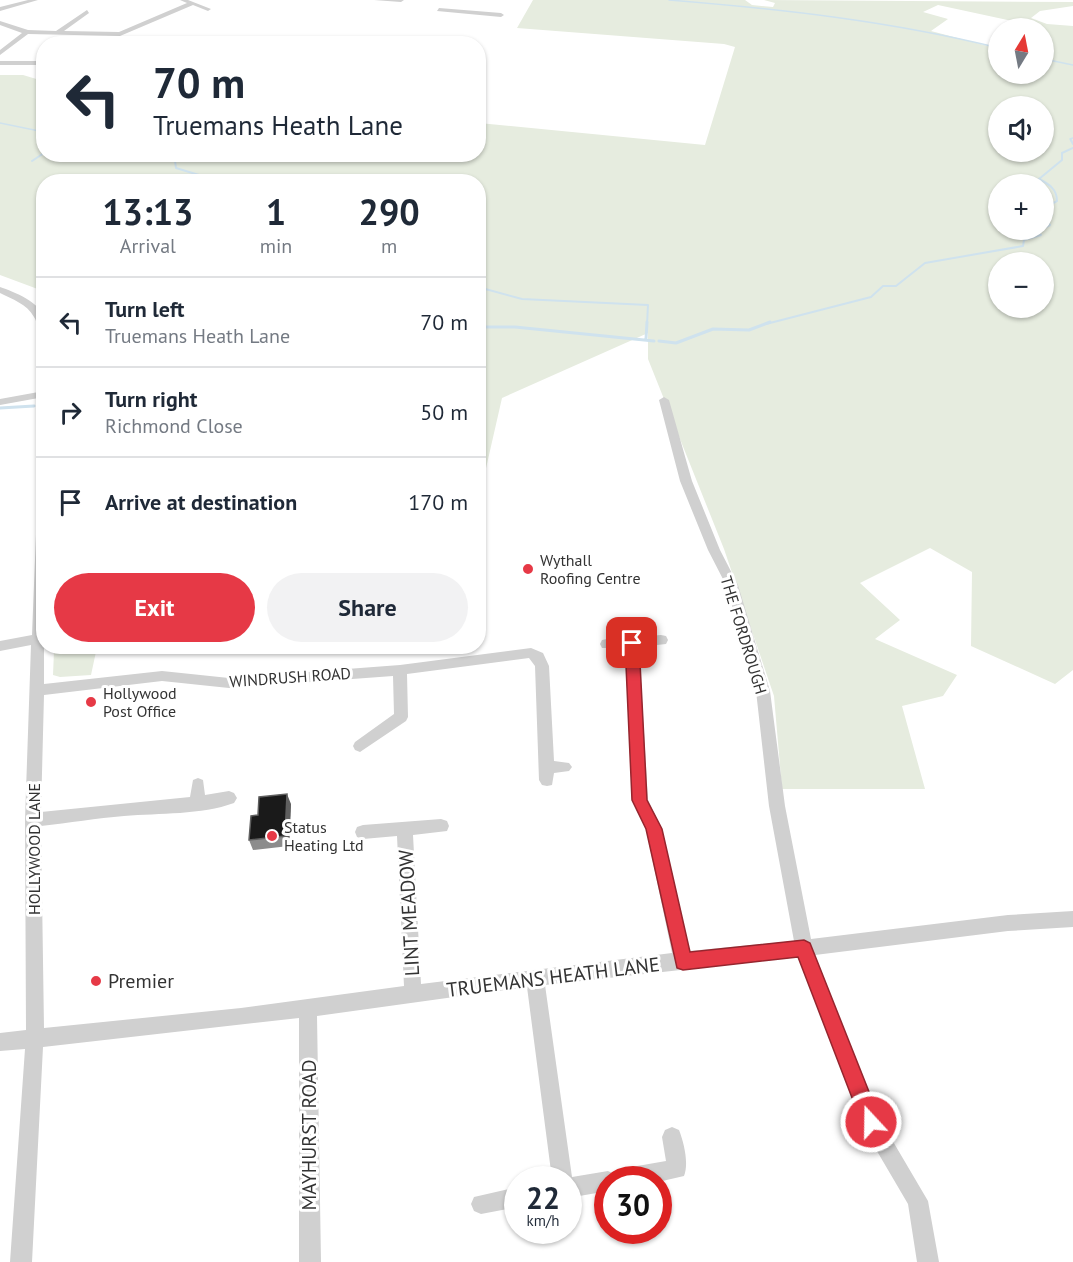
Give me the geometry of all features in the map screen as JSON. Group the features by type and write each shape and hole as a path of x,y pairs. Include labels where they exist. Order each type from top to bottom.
{"street":[{"path":"0,4 13,0"},
{"path":"0,9 35,0"},
{"path":"183,0 208,9"},
{"path":"377,0 401,0"},
{"path":"0,23 27,32 123,33 190,4"},
{"path":"472,13 477,6"},
{"path":"439,10 501,15"},
{"path":"58,32 84,12 96,13"},
{"path":"0,53 27,32"},
{"path":"0,63 36,63"},
{"path":"0,290 20,298 36,310"},
{"path":"0,402 36,395"},
{"name":"THE FORDROUGH","path":"664,400 686,481 714,550 732,585 763,691 777,806 804,948 871,1122 918,1201 928,1262"},
{"path":"0,646 36,639"},
{"path":"607,644 661,640"},
{"path":"632,643 640,800 654,829 683,962"},
{"name":"WINDRUSH ROAD","path":"38,690 162,676 229,682 400,670 531,653 538,657 542,666 547,774 564,767"},
{"name":"HOLLYWOOD LANE","path":"21,1262 36,1017 33,820 38,654"},
{"path":"360,747 400,717 400,670"},
{"path":"197,804 198,785"},
{"path":"33,820 124,809 162,808 229,798"},
{"name":"LINT MEADOW","path":"363,832 441,826"},
{"name":"LINT MEADOW","path":"405,830 413,995"},
{"name":"TRUEMANS HEATH LANE","path":"0,1042 308,1009 1008,922 1073,918"},
{"path":"535,979 560,1166"},
{"name":"MAYHURST ROAD","path":"308,1009 310,1262"},
{"path":"672,1137 677,1169 672,1170"},
{"path":"481,1204 504,1200"}],"shaded area":[{"path":"533,0 745,0 752,5 773,7 775,3 764,0 1073,2 1073,6 1040,11 1031,18 999,18 938,5 923,12 948,19 931,31 988,46 988,84 1054,84 1054,25 1073,26 1073,670 1055,684 971,646 972,572 930,548 860,583 900,620 875,639 957,675 943,696 902,706 925,789 782,789 774,696 724,549 648,359 648,333 502,398 486,468 486,174 36,174 36,288 0,275 0,75 23,75 36,79 36,162 486,162 486,124 705,145 735,47 724,44 517,28"},
{"path":"54,654 96,654 91,675 60,677 53,675"}],"building":[{"name":"Status Heating Ltd","path":"287,794 285,836 249,840 251,816 258,815 259,797"}],"waterway":[{"path":"669,0 835,17 917,30 988,46"},
{"path":"1054,61 1073,65"},
{"path":"0,123 36,130"},
{"path":"1071,141 1070,139 1073,138"},
{"path":"1071,140 1073,144"},
{"path":"1045,174 1062,160 1062,153 1073,148"},
{"path":"32,161 36,158"},
{"path":"175,162 176,168 196,174"},
{"path":"1054,190 1057,201 1054,203"},
{"path":"766,324 871,297 883,286 896,286 925,263 1023,246 1024,240"},
{"path":"486,289 522,299 648,305 647,324"},
{"path":"646,339 647,322"},
{"path":"659,341 676,343 713,329 749,330 770,322"},
{"path":"486,327 515,327 654,341"},
{"path":"0,408 34,406"}],"place":[{"name":"Wythall Roofing Centre","path":"528,569"},
{"name":"Hollywood Post Office","path":"91,702"},
{"name":"Status Heating Ltd","path":"272,836"},
{"name":"Premier","path":"96,981"}],"route":[{"path":"632,643 640,800 654,829 683,962 804,948 871,1122"}]}
